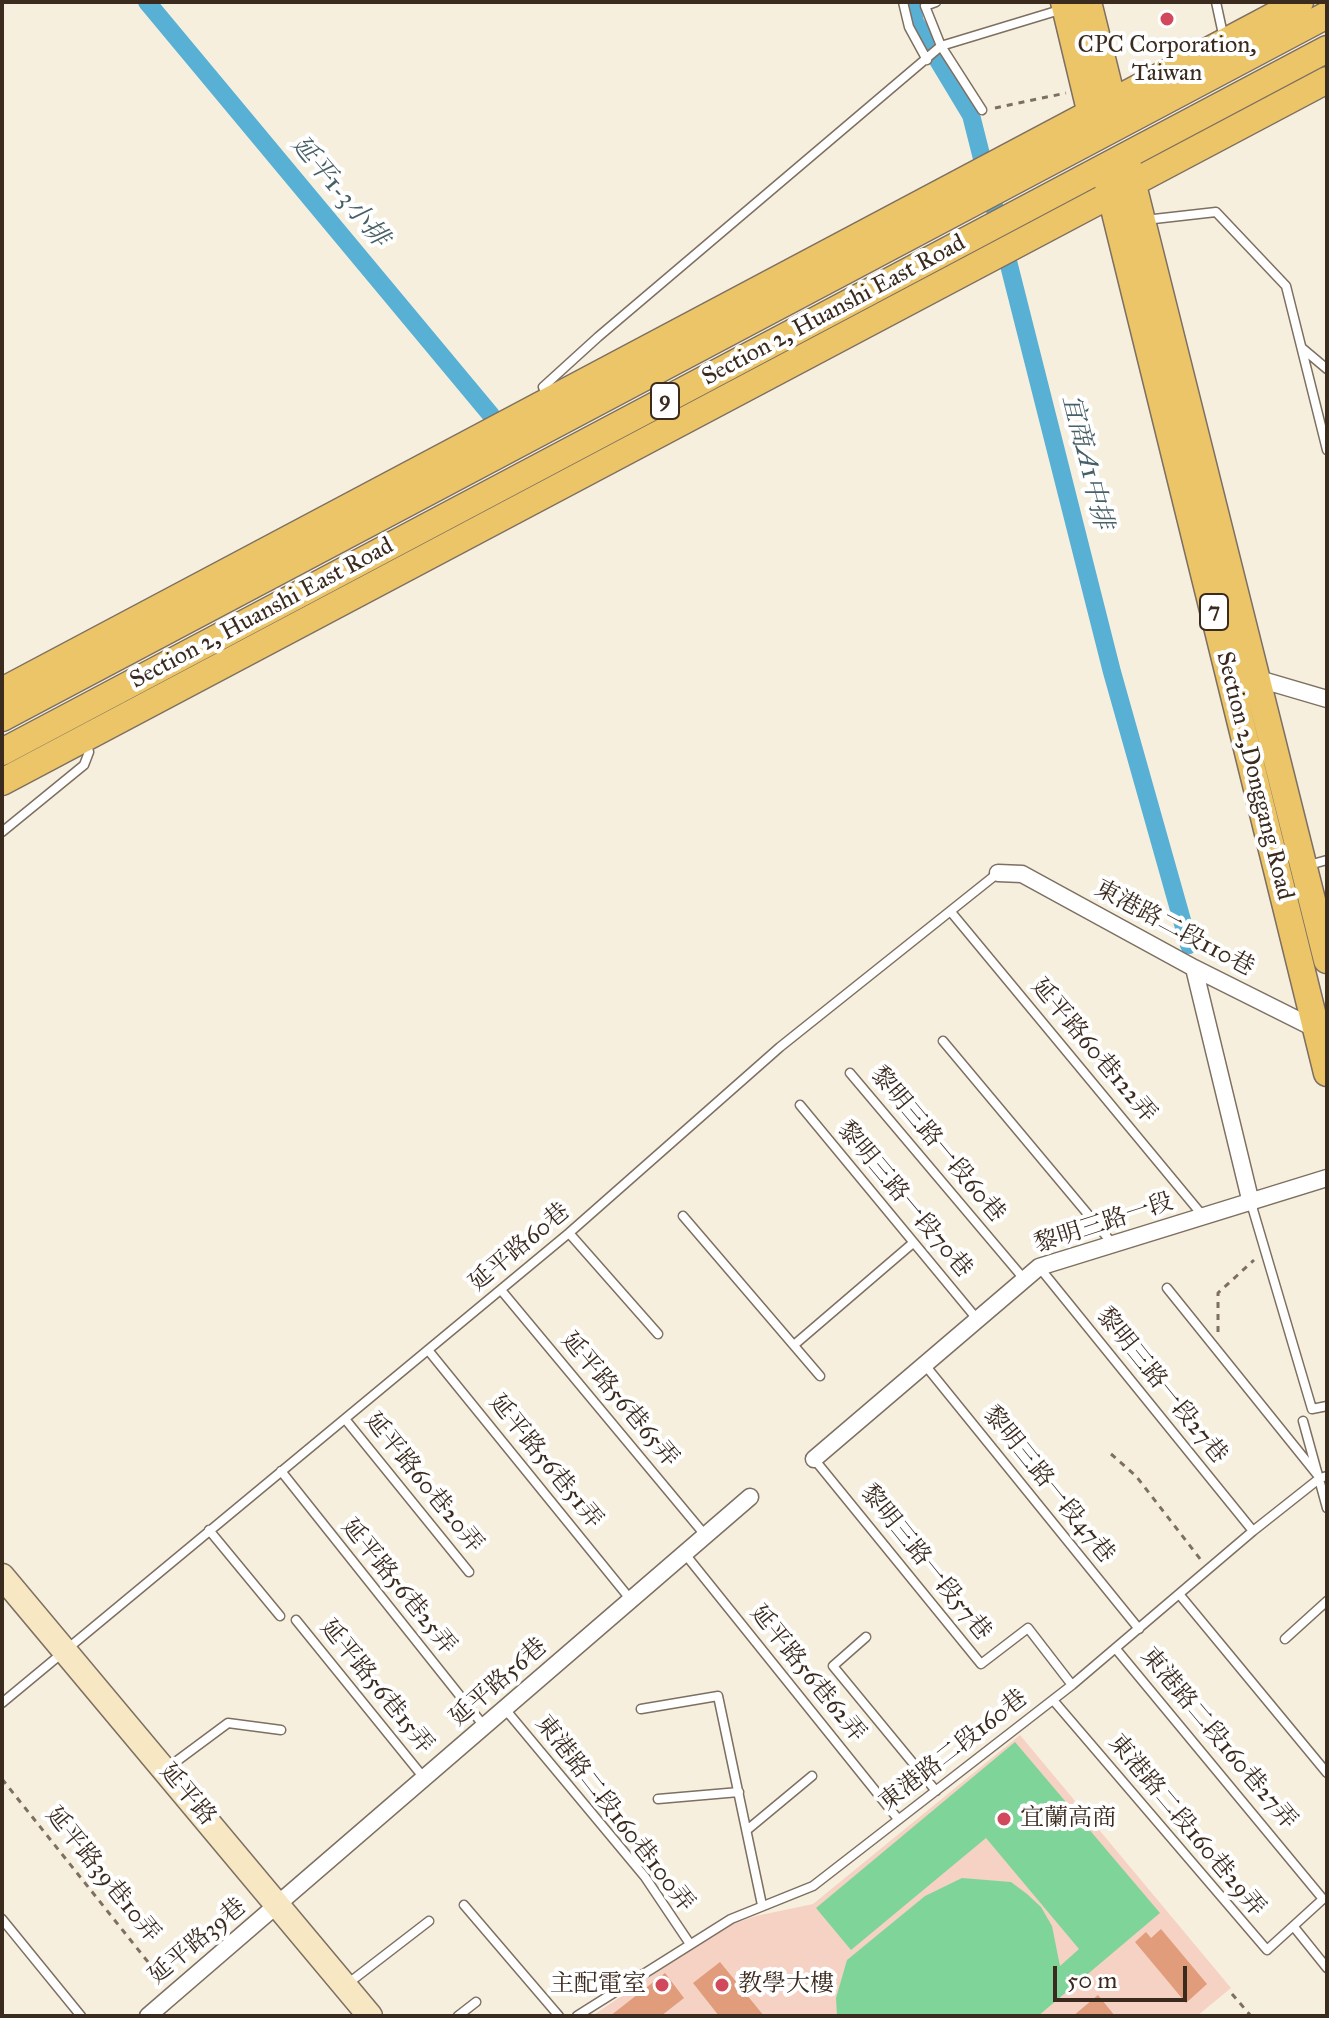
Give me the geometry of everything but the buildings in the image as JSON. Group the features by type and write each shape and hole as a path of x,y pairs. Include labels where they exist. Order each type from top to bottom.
{"main road":[{"name":"Section 2, Huanshi East Road","path":"2,752 574,449 1109,137 1300,2"},
{"name":"7","path":"1072,4 1085,89 1109,137"},
{"name":"7","path":"1072,4 1109,137"},
{"name":"Section 2, Huanshi East Road","path":"1230,52 1327,15"},
{"name":"Section 2, Huanshi East Road","path":"2,718 51,678 554,412 1109,137 1250,89 1327,49"},
{"name":"Section 2, Huanshi East Road","path":"2,782 1327,80"},
{"name":"Section 2,Donggang Road","path":"1109,137 1228,668 1322,1030 1327,1073"},
{"name":"Section 2,Donggang Road","path":"1122,190 1142,220 1257,679 1315,863 1327,960"},
{"path":"554,412 586,473"},
{"name":"Section 2, Huanshi East Road","path":"2,691 51,678"},
{"name":"延平路","path":"2,1576 370,2016"}],"street":[{"path":"1228,668 1327,699"},
{"name":"東港路二段110巷","path":"998,873 1022,874 1194,968 1322,1030"},
{"path":"1194,968 1251,1203"},
{"name":"黎明三路一段","path":"814,1459 1039,1267 1327,1178"},
{"name":"延平路56巷","path":"279,1904 750,1497"},
{"name":"延平路39巷","path":"148,2016 279,1904"}],"lane":[{"path":"903,2 909,27 927,60"},
{"path":"936,2 925,6 941,46 982,110"},
{"path":"1216,2 1230,52 1263,114"},
{"path":"554,412 543,387 941,46 1072,4"},
{"path":"1142,220 1216,212 1286,286 1327,450"},
{"path":"1301,347 1327,369"},
{"path":"2,832 84,765 89,752 74,714 51,678"},
{"name":"延平路60巷","path":"2,1703 569,1233 780,1047 998,873"},
{"name":"延平路60巷122弄","path":"951,912 1203,1216"},
{"path":"943,1041 1112,1243"},
{"name":"黎明三路一段60巷","path":"850,1073 1024,1279"},
{"name":"黎明三路一段70巷","path":"800,1105 978,1320"},
{"path":"1251,1203 1312,1409 1327,1406"},
{"path":"683,1216 820,1376"},
{"path":"569,1233 658,1334"},
{"path":"794,1345 913,1243"},
{"name":"黎明三路一段27巷","path":"1039,1267 1253,1531"},
{"path":"1167,1288 1323,1477"},
{"name":"延平路56巷65弄","path":"501,1290 705,1536"},
{"name":"延平路56巷51弄","path":"428,1350 631,1600"},
{"name":"黎明三路一段47巷","path":"925,1365 1139,1629"},
{"name":"延平路60巷20弄","path":"345,1419 469,1572"},
{"path":"1303,1421 1323,1477 1327,1508"},
{"name":"黎明三路一段57巷","path":"814,1459 981,1664 1028,1628 1072,1685"},
{"name":"延平路56巷25弄","path":"281,1471 485,1727"},
{"name":"東港路二段160巷","path":"577,2016 731,1919 813,1886 1072,1685 1253,1531 1323,1477"},
{"path":"209,1530 280,1616"},
{"name":"延平路56巷62弄","path":"685,1554 898,1819"},
{"path":"1179,1594 1327,1773"},
{"path":"1285,1639 1327,1601"},
{"name":"延平路56巷15弄","path":"296,1620 425,1779"},
{"path":"866,1637 833,1666 936,1791"},
{"name":"東港路二段160巷27弄","path":"1116,1649 1323,1899 1294,1927"},
{"path":"641,1709 718,1696 762,1905"},
{"name":"東港路二段160巷29弄","path":"1053,1700 1267,1950 1294,1927"},
{"name":"東港路二段160巷100弄","path":"505,1709 645,1877 690,1944"},
{"path":"165,1769 228,1723 281,1730"},
{"path":"747,1830 812,1776"},
{"path":"658,1799 739,1792"},
{"path":"464,1905 559,2016"},
{"path":"2,1919 81,2016"},
{"path":"345,1985 429,1921"},
{"path":"1294,1927 1327,1968"},
{"path":"458,2016 476,2002"}],"path":[{"path":"982,110 1085,89"},
{"path":"1218,1351 1218,1293 1266,1249"},
{"path":"1111,1454 1136,1476 1208,1569"},
{"name":"延平路39巷10弄","path":"2,1779 174,1994"},
{"path":"1232,1994 1251,2016"}],"shaded area":[{"name":"宜蘭高商","path":"1020,1735 1231,1988 1197,2016 592,2016 724,1927 756,1916 813,1904"}],"green space":[{"name":"宜蘭高商","path":"1015,1742 1160,1913 1038,2016 837,2016 836,1998 847,1960 925,1896 962,1878 1011,1882 1027,1894 1041,1907 1052,1926 1060,1966 1079,1949 986,1838 851,1950 816,1908"}],"waterway":[{"name":"延平1-3小排","path":"147,2 491,415"},
{"name":"宜商A1中排","path":"911,2 915,22 971,115 1112,672 1189,945"}],"place":[{"name":"CPC Corporation, Taiwan","path":"1167,19"},
{"name":"宜蘭高商","path":"1004,1819"},
{"name":"主配電室","path":"662,1985"},
{"name":"教學大樓","path":"722,1985"}]}
